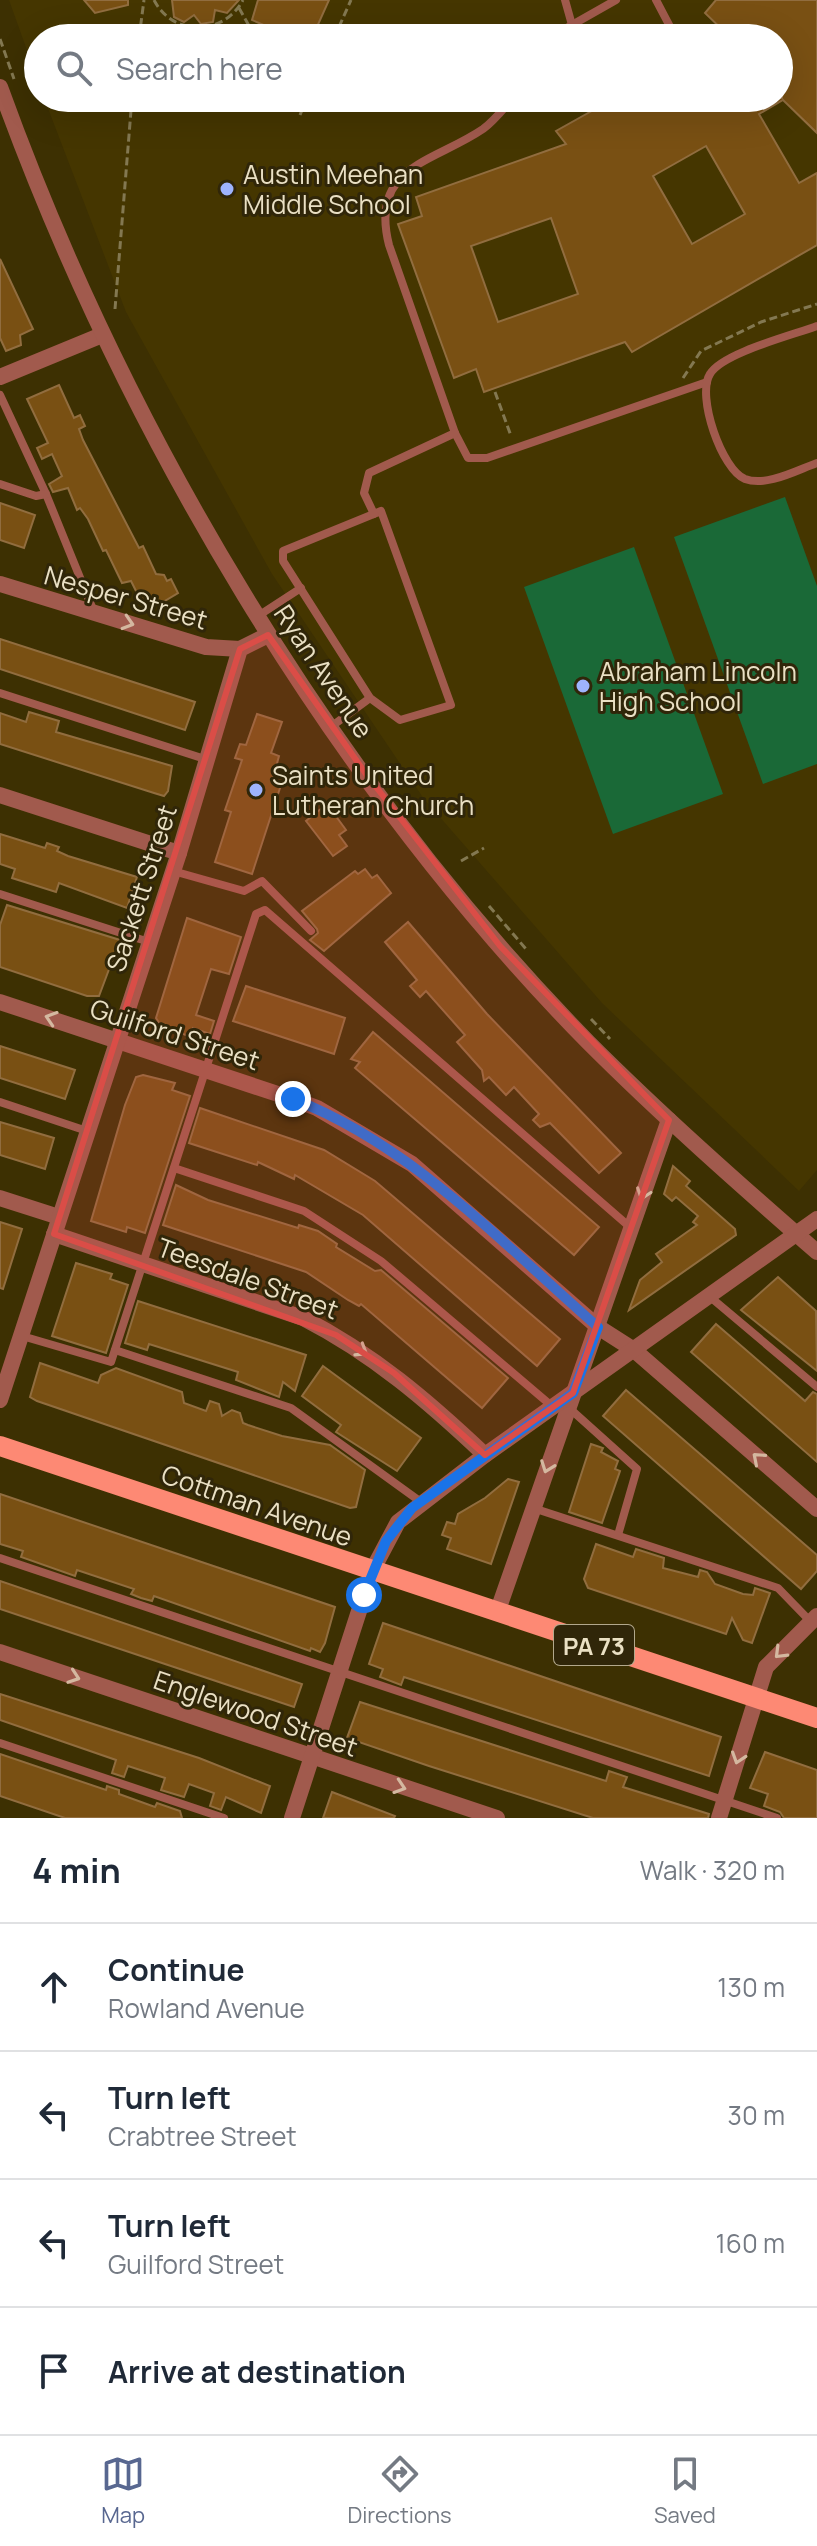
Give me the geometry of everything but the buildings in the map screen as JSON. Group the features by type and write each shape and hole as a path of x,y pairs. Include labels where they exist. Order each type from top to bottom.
{"main road":[{"name":"Cottman Avenue","path":"0,1446 817,1718"}],"street":[{"name":"Ryan Avenue","path":"2,97 102,335 268,635 332,726 436,867 500,946 586,1040 669,1120 817,1252"},
{"path":"0,377 102,335"},
{"name":"Nesper Street","path":"0,584 206,647 240,649"},
{"path":"240,649 268,635"},
{"name":"Sackett Street","path":"0,1400 179,853 240,649"},
{"path":"0,795 179,853"},
{"name":"Guilford Street","path":"0,1002 205,1068 317,1108 412,1164 598,1327 634,1350 817,1509"},
{"path":"497,1613 565,1402 598,1327 669,1120"},
{"path":"0,1198 59,1217"},
{"path":"292,1818 372,1571 398,1522 485,1455 565,1402 817,1219"},
{"name":"Teesdale Street","path":"54,1234 303,1318 336,1335 394,1373 485,1455"},
{"path":"719,1818 766,1667 814,1619"},
{"name":"Englewood Street","path":"0,1652 497,1818"}],"lane":[{"path":"565,0 572,24"},
{"path":"574,24 616,0"},
{"path":"656,0 669,24"},
{"path":"499,112 485,127 404,173 392,188 385,206 384,226 389,245 455,433 468,458 487,458 707,382"},
{"path":"817,326 726,360 710,374 707,382 708,410 728,464 735,473 756,481 767,480 817,463"},
{"path":"0,395 46,494 94,613"},
{"path":"374,514 364,493 369,473 455,433"},
{"path":"0,484 36,496 46,494"},
{"path":"381,511 451,705 400,720 370,698 283,561 283,551 374,514 381,511"},
{"path":"257,616 301,588"},
{"path":"0,693 208,760"},
{"path":"332,726 370,698"},
{"path":"173,871 244,891 262,881 311,931"},
{"path":"0,894 149,942"},
{"path":"21,1336 111,1362 256,914 265,910 632,1228"},
{"path":"0,1102 87,1131"},
{"path":"174,1168 304,1211 381,1261 565,1402 637,1469 618,1535"},
{"path":"709,1295 817,1387"},
{"path":"115,1350 291,1408 421,1502"},
{"path":"532,1508 778,1588 814,1619"},
{"path":"0,1558 777,1818"},
{"path":"0,1743 224,1818"}],"path":[{"path":"141,24 144,0"},
{"path":"154,0 167,17 181,24"},
{"path":"217,24 239,8 243,0"},
{"path":"340,24 351,0"},
{"path":"239,8 248,24"},
{"path":"115,309 131,112"},
{"path":"674,391 701,351 761,322 817,304"},
{"path":"495,392 516,447"},
{"path":"461,861 484,848"}],"highlighted area":[{"path":"268,635 366,774 500,946 669,1120 573,1393 485,1455 394,1373 336,1335 54,1234 240,649"}],"shaded area":[{"name":"Abraham Lincoln High School","path":"9,0 817,0 817,1170 799,1191 602,1003 424,799 272,574 126,312 49,112 793,112 793,24 24,24 24,42"}],"green space":[{"path":"785,497 817,586 817,764 763,784 674,537"},
{"path":"634,547 723,794 613,834 524,587"}],"place":[{"name":"Austin Meehan Middle School","path":"227,189"},
{"name":"Abraham Lincoln High School","path":"583,686"},
{"name":"Saints United Lutheran Church","path":"256,790"}],"route":[{"path":"293,1099 317,1108 412,1164 598,1327 573,1393 412,1508 386,1541 364,1595"}]}
